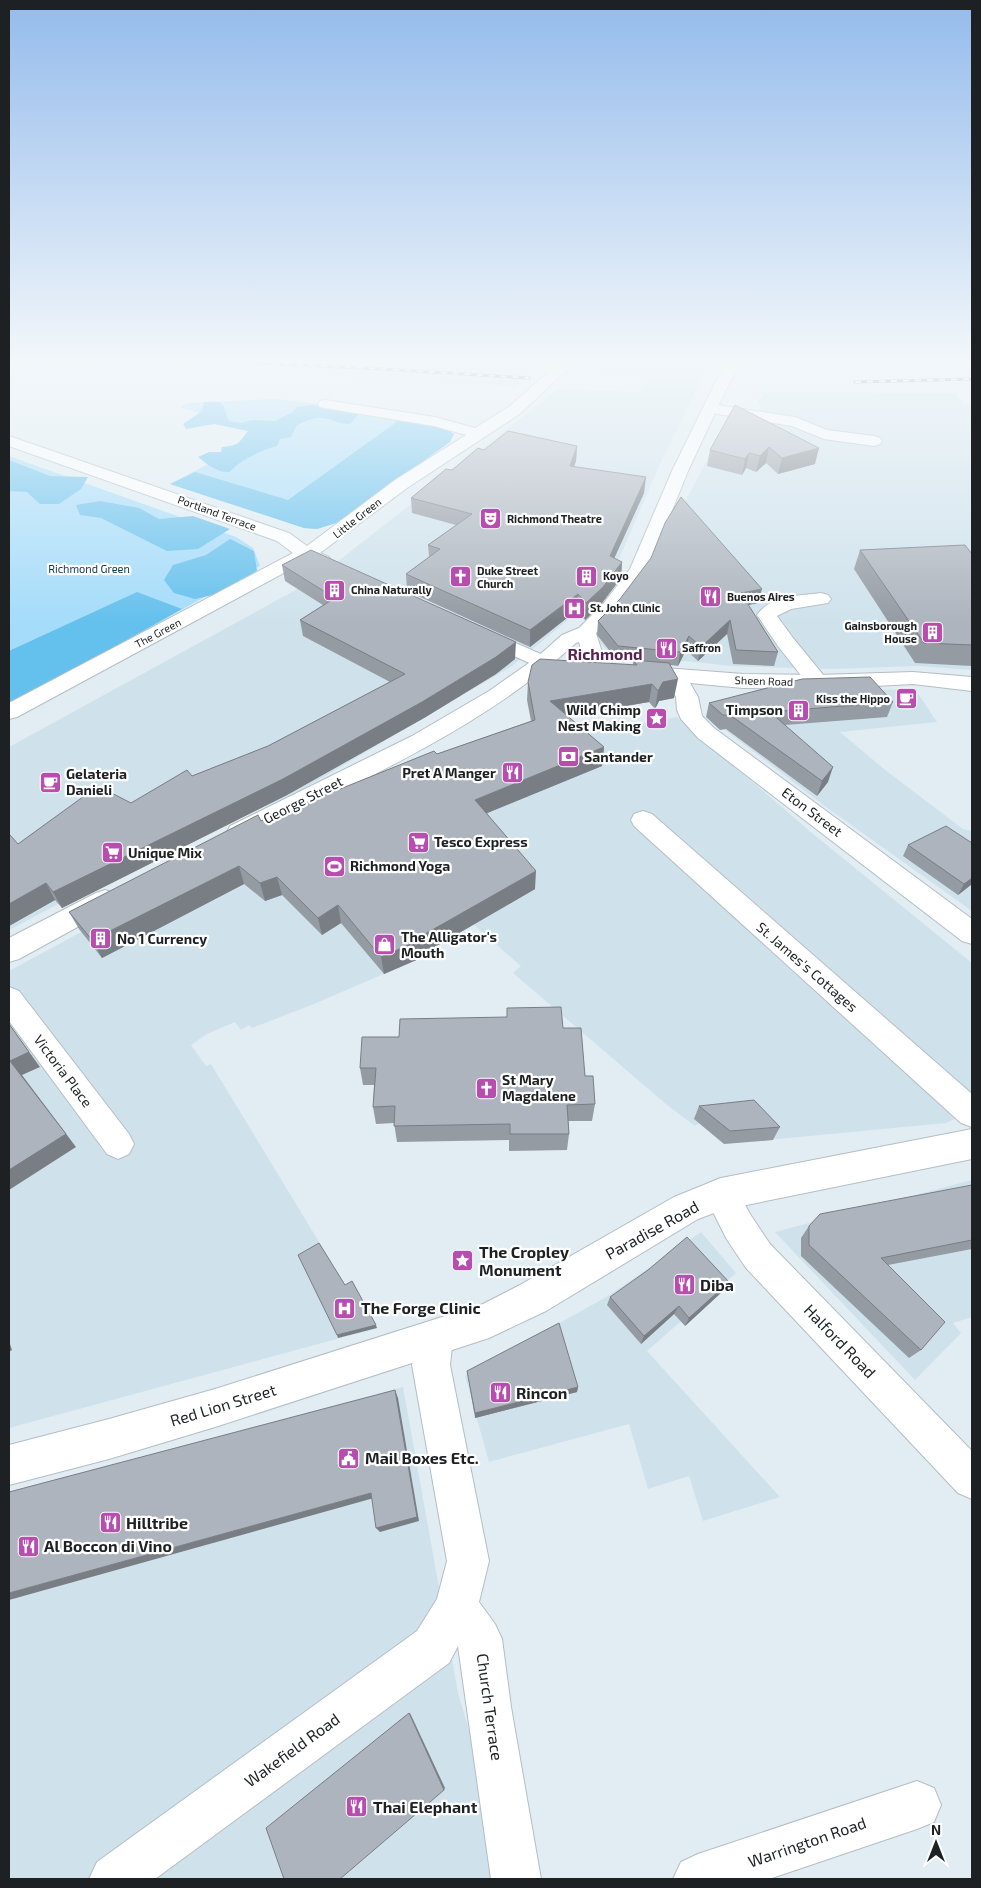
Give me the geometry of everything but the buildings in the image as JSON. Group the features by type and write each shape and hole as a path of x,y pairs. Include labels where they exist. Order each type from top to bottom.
{"street":[{"name":"Portland Terrace","path":"26,447 283,537 307,554 342,570"},
{"name":"Little Green","path":"307,554 401,484 456,447"},
{"name":"George Street","path":"221,841 420,741 497,696 543,662 569,639 586,632 610,608 639,570 692,447"},
{"name":"The Green","path":"9,712 307,554"},
{"path":"818,682 785,642 767,615 772,609 779,606 821,599"},
{"name":"Sheen Road","path":"463,626 543,662 574,666 604,667 634,672 743,681 818,682 913,678 972,684"},
{"path":"586,632 592,654 604,667"},
{"name":"Eton Street","path":"675,675 681,682 688,697 688,710 692,719 706,732 972,933"},
{"name":"St. James's Cottages","path":"643,820 972,1112"},
{"path":"9,951 126,889"},
{"name":"Victoria Place","path":"9,999 118,1144"},
{"name":"Paradise Road","path":"435,1338 489,1320 532,1298 686,1208 721,1194 972,1144"},
{"name":"Halford Road","path":"721,1194 738,1226 758,1256 972,1478"},
{"path":"435,1338 431,1364 468,1561 456,1608"},
{"name":"Red Lion Street","path":"9,1464 109,1439 216,1408 435,1338"},
{"name":"Wakefield Road","path":"114,1879 434,1647 456,1608"},
{"name":"Church Terrace","path":"456,1608 480,1639 488,1707 516,1879"},
{"name":"Warrington Road","path":"698,1879 917,1804"}],"shaded area":[{"path":"222,447 274,447 239,463 230,472 213,468 198,457 209,452 221,452"},
{"path":"362,447 443,447 336,523 317,529 304,528 170,484 195,472 288,500"},
{"path":"484,447 668,447 618,561 581,609 512,666 303,789 87,889 9,930 9,747 314,580"},
{"path":"714,447 972,447 972,670 919,666 833,669 732,666 685,661 650,664 616,659 599,642 605,629 675,521"},
{"path":"9,460 50,476 88,477 81,489 59,504 40,504 27,492 9,491"},
{"path":"100,501 139,508 159,519 193,516 230,529 198,549 167,551 101,518 80,515 76,505"},
{"path":"230,539 254,551 257,571 213,595 195,599 174,593 164,580 173,565 206,555"},
{"path":"137,592 182,609 9,706 9,651"},
{"path":"915,689 937,722 840,732 884,769 963,829 972,831 972,911 826,807 708,717 797,692"},
{"path":"677,717 812,833 972,963 972,1111 946,1123 724,1144 699,1123 695,1126 667,1105 513,973 521,966 474,925 440,944 421,958 314,1004 252,1028 249,1025 241,1030 235,1022 207,1034 191,1045 206,1066 211,1064 347,1288 354,1285 377,1328 9,1428 9,971 248,842 532,744"},
{"path":"972,1180 972,1317 953,1323 961,1333 915,1380 775,1232"},
{"path":"701,1232 736,1273 647,1351 780,1497 703,1521 689,1476 648,1489 629,1424 489,1462 465,1376 608,1296"},
{"path":"403,1387 458,1693 514,1879 9,1879 9,1492"}],"green space":[{"path":"241,447 443,447 336,523 317,529 304,528 170,484"},
{"name":"Richmond Green","path":"9,456 236,537 253,548 260,566 9,706"}],"place":[{"name":"Richmond Theatre","path":"491,519"},
{"name":"Koyo","path":"587,576"},
{"name":"Duke Street Church","path":"461,577"},
{"name":"China Naturally","path":"335,590"},
{"name":"Buenos Aires","path":"711,597"},
{"name":"St. John Clinic","path":"574,608"},
{"name":"Gainsborough House","path":"933,632"},
{"name":"Saffron","path":"666,648"},
{"name":"Kiss the Hippo","path":"906,699"},
{"name":"Timpson","path":"799,710"},
{"name":"Wild Chimp Nest Making","path":"657,718"},
{"name":"Santander","path":"568,757"},
{"name":"Pret A Manger","path":"512,773"},
{"name":"Gelateria Danieli","path":"50,782"},
{"name":"Tesco Express","path":"418,842"},
{"name":"Unique Mix","path":"112,853"},
{"name":"Richmond Yoga","path":"334,866"},
{"name":"No 1 Currency","path":"101,939"},
{"name":"The Alligator's Mouth","path":"385,945"},
{"name":"St Mary Magdalene","path":"486,1088"},
{"name":"The Cropley Monument","path":"463,1261"},
{"name":"Diba","path":"684,1285"},
{"name":"The Forge Clinic","path":"345,1308"},
{"name":"Rincon","path":"500,1393"},
{"name":"Mail Boxes Etc.","path":"349,1458"},
{"name":"Hilltribe","path":"110,1523"},
{"name":"Al Boccon di Vino","path":"28,1546"},
{"name":"Thai Elephant","path":"357,1807"}],"district":[{"name":"Richmond","path":"605,654"}]}
